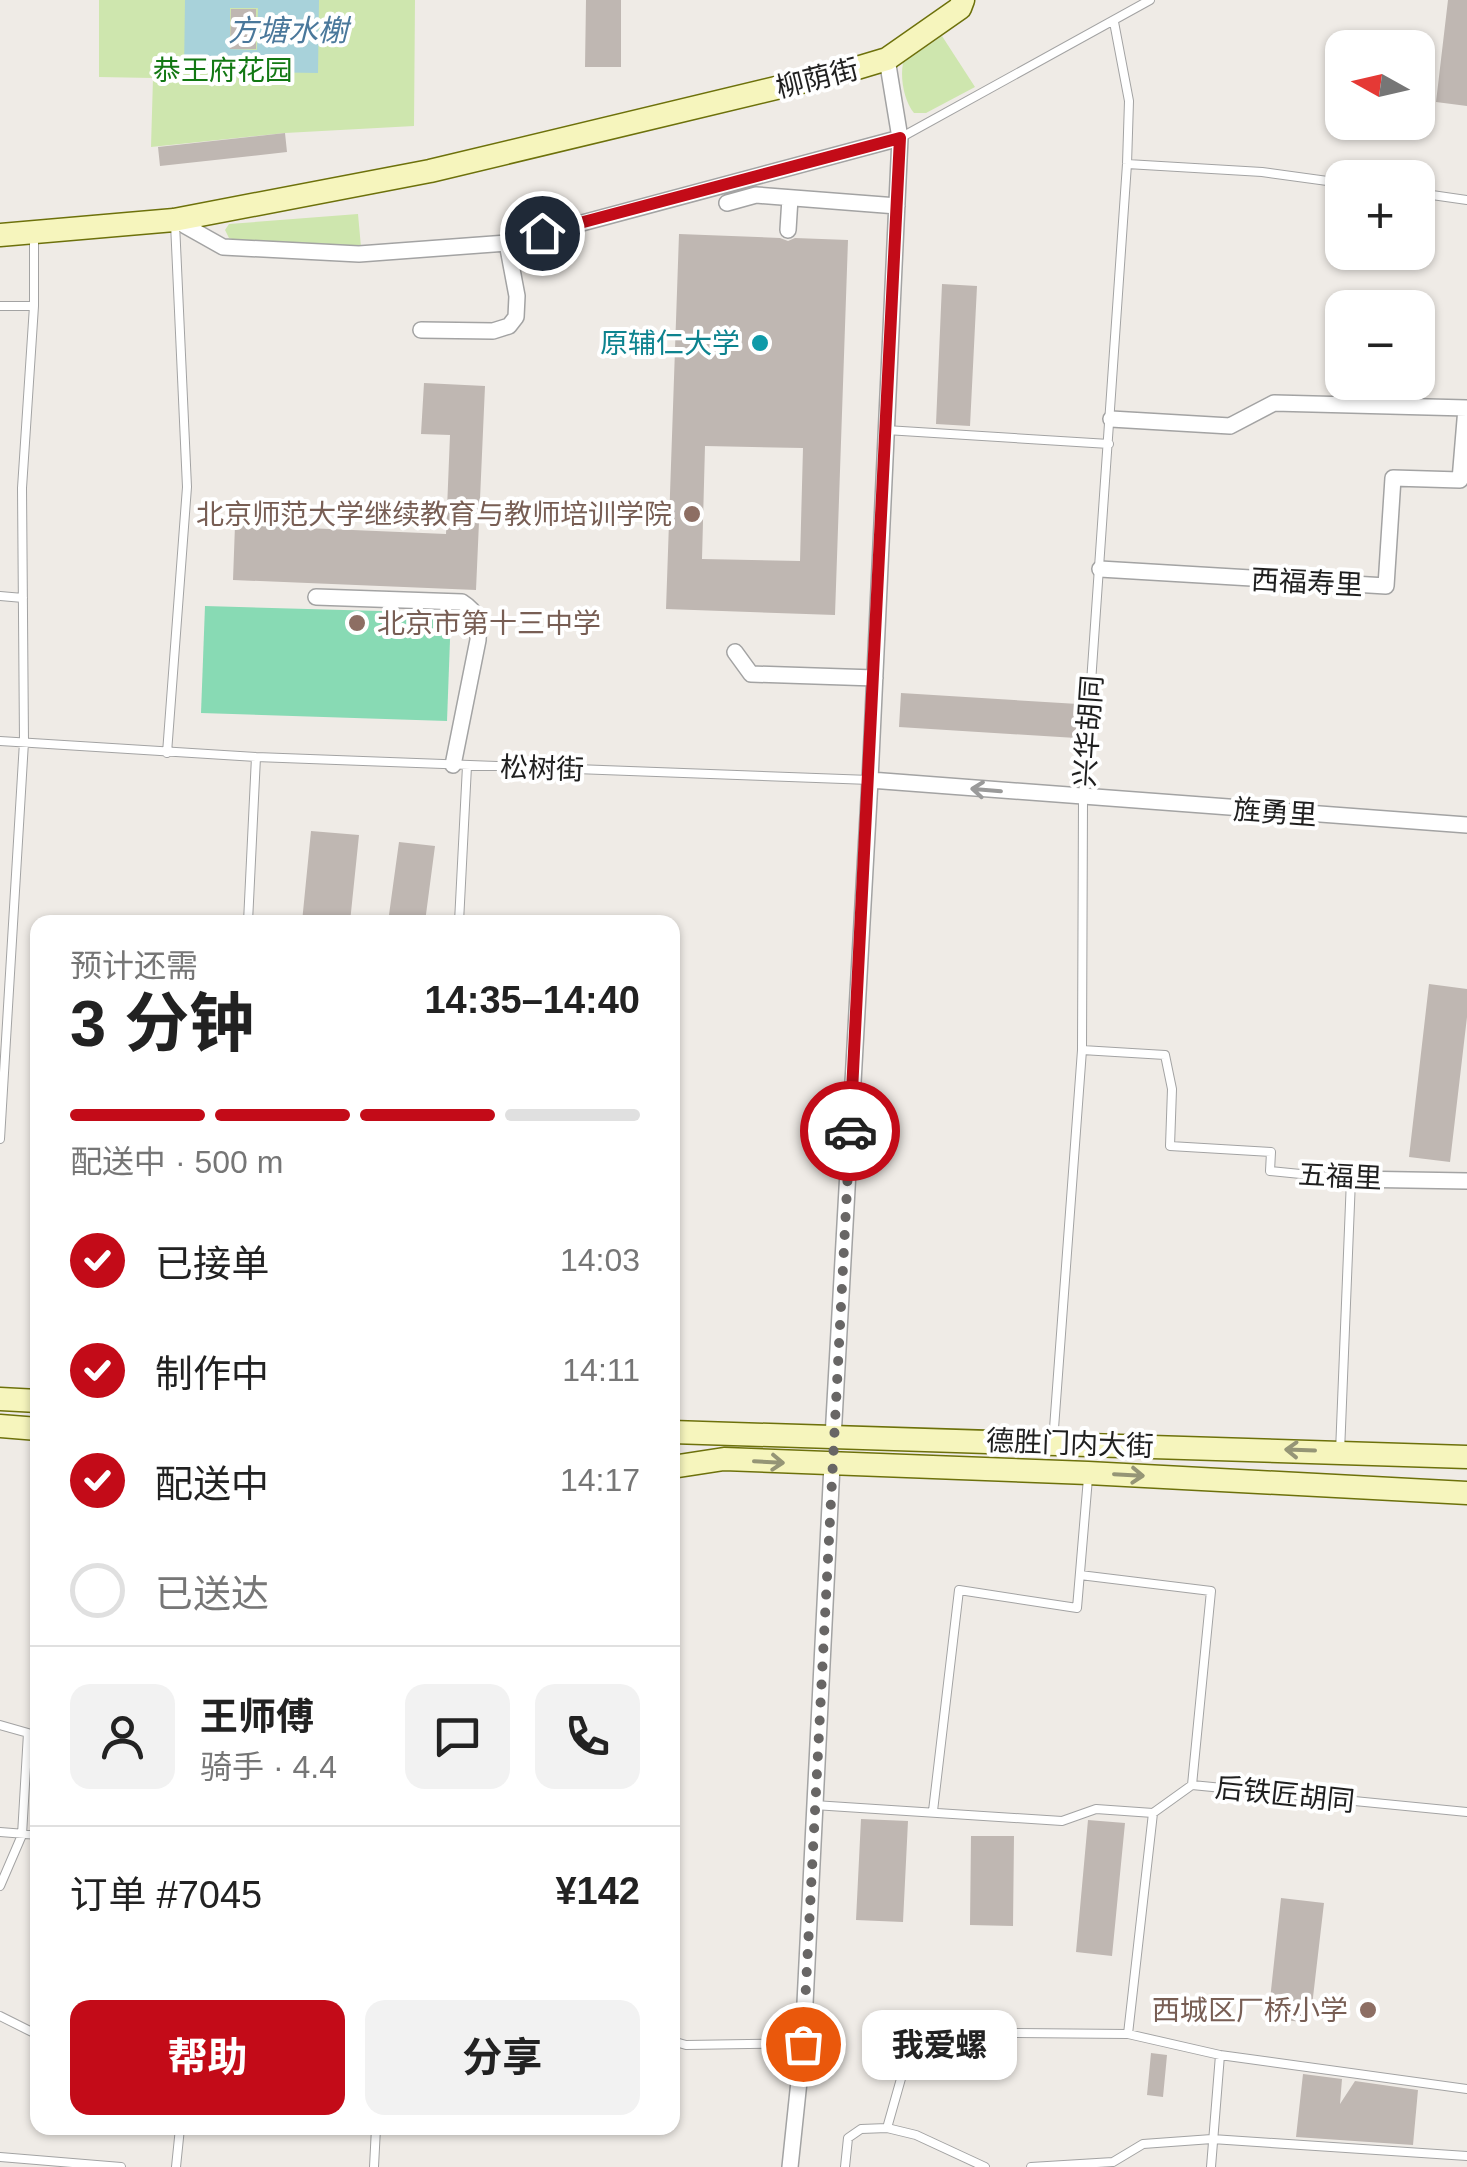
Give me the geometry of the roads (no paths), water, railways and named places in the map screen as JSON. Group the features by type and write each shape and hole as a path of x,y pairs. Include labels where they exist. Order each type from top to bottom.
{"main road":[{"path":"887,60 960,8 964,0"},
{"name":"柳荫街","path":"0,236 174,220 430,171 887,60"},
{"path":"0,1399 30,1401"},
{"path":"0,1426 30,1428"},
{"name":"德胜门内大街","path":"680,1432 1467,1457"},
{"path":"724,1459 726,1434"},
{"path":"832,1465 833,1438"},
{"path":"908,1468 910,1440"},
{"name":"德胜门内大街","path":"680,1456 1467,1493"},
{"name":"德胜门内大街","path":"680,1466 724,1459"}],"street":[{"name":"柳荫街","path":"833,1438 870,780 900,138 887,60"},
{"path":"174,220 223,247 359,254 507,243 900,138"},
{"path":"727,203 756,195 897,206"},
{"path":"788,230 790,198"},
{"path":"421,330 493,331 509,326 516,317 517,296 507,243"},
{"path":"1111,418 1230,426 1274,403 1466,408"},
{"name":"西福寿里","path":"1100,569 1386,586 1394,478 1460,480 1466,408"},
{"path":"316,597 462,602 473,610 479,620 478,640 460,765"},
{"path":"735,652 750,674 875,678"},
{"name":"松树街","path":"870,780 1083,798"},
{"name":"旌勇里","path":"1083,798 1467,825"},
{"name":"五福里","path":"1351,1179 1467,1180"},
{"path":"790,2167 803,2044 832,1465"}],"lane":[{"path":"900,138 1150,0"},
{"name":"兴华胡同","path":"1053,1442 1082,1050 1083,798 1127,164 1129,101 1114,22"},
{"path":"1127,164 1325,180"},
{"path":"1435,195 1467,200"},
{"path":"167,752 188,487 174,220"},
{"path":"0,1139 24,742 22,488 34,306 34,232"},
{"path":"0,306 34,306"},
{"path":"886,430 1109,444"},
{"path":"0,596 23,598"},
{"name":"松树街","path":"0,741 256,757 870,780"},
{"path":"248,915 256,757"},
{"path":"459,915 460,765"},
{"name":"五福里","path":"1082,1050 1166,1055 1172,1089 1170,1146 1270,1152 1270,1172 1351,1179"},
{"path":"1340,1452 1351,1179"},
{"path":"933,1811 959,1590 1077,1608 1088,1473"},
{"path":"1080,1574 1211,1591 1192,1785"},
{"path":"0,1724 28,1733 22,1835 0,1886"},
{"name":"后铁匠胡同","path":"1153,1813 1192,1785 1467,1812"},
{"path":"814,1805 1062,1821 1096,1809 1153,1813 1128,2034"},
{"path":"0,1832 30,1835"},
{"path":"0,2016 30,2031"},
{"path":"887,2128 912,2040 925,2032 1128,2034 1220,2055 1467,2089"},
{"path":"680,2043 803,2044"},
{"path":"1210,2167 1220,2055"},
{"path":"846,2167 848,2138 861,2130 887,2128 916,2134 985,2167"},
{"path":"176,2167 179,2135"},
{"path":"374,2167 376,2135"},
{"path":"1030,2167 1112,2162 1143,2144 1212,2139 1467,2156"},
{"path":"0,2157 121,2167"}],"water":[{"name":"方塘水榭","path":"185,0 319,0 318,73 184,71","holes":["230,8 258,8 257,50 230,49"]}],"place":[{"name":"原辅仁大学","path":"760,343"},
{"name":"北京师范大学继续教育与教师培训学院","path":"692,514"},
{"name":"北京市第十三中学","path":"357,623"},
{"name":"西城区厂桥小学","path":"1368,2010"},
{"name":"我爱螺","path":"803,2044"}],"park label":[{"name":"恭王府花园","path":"223,70"}]}
